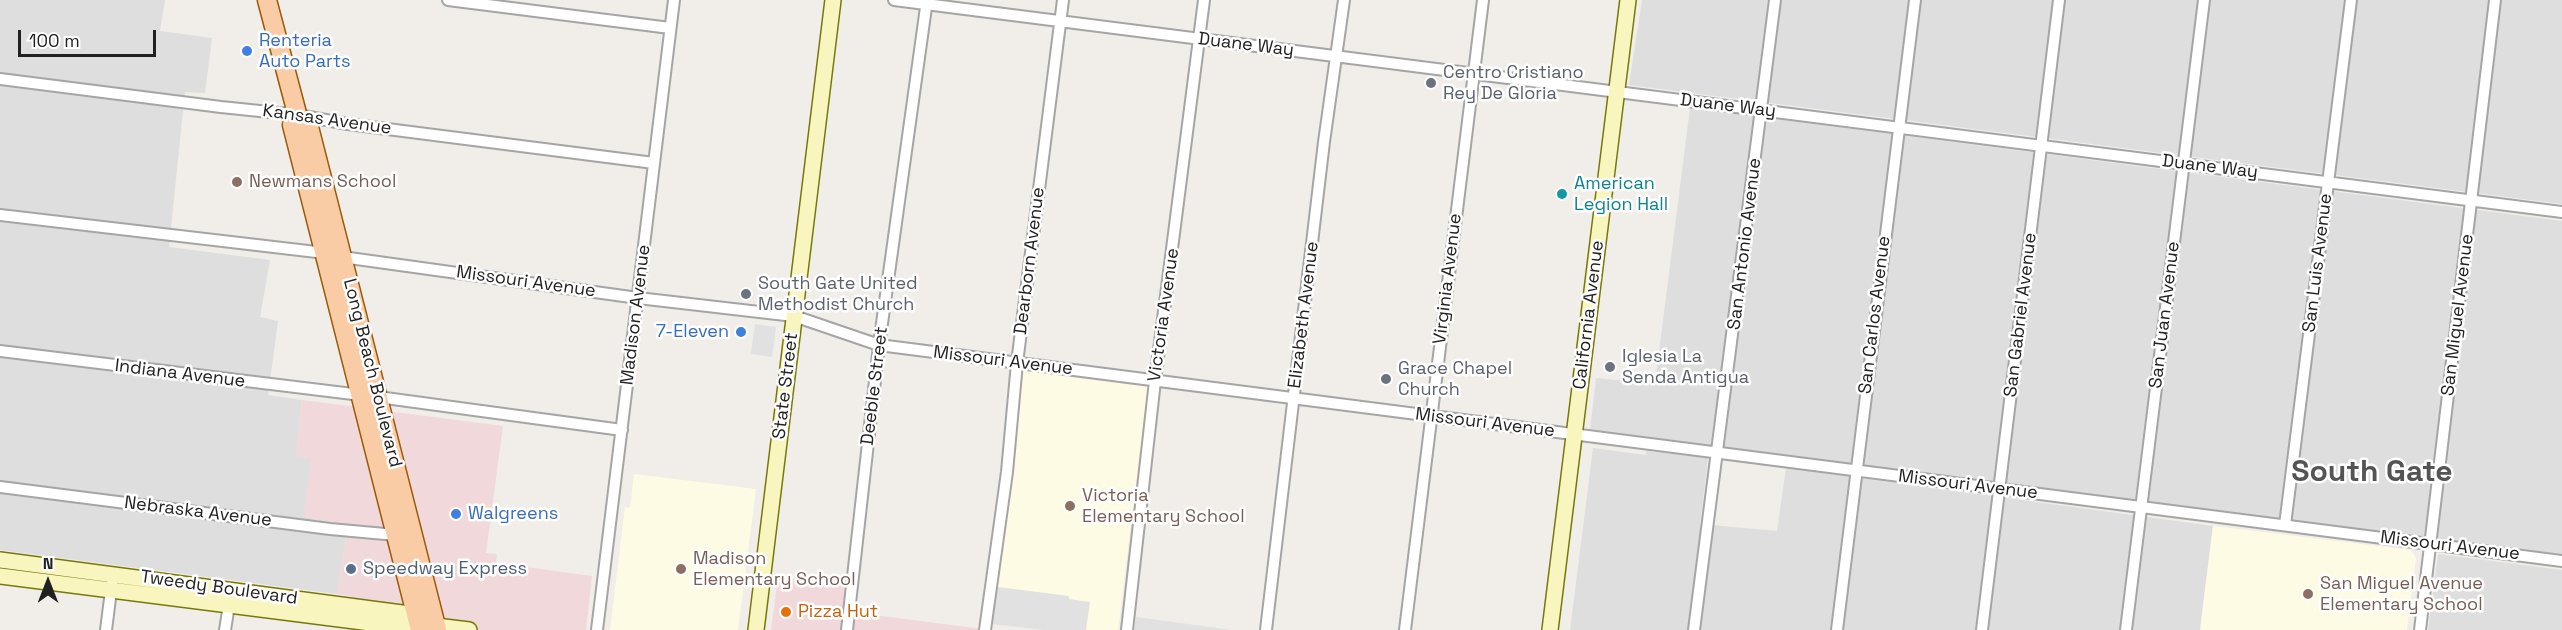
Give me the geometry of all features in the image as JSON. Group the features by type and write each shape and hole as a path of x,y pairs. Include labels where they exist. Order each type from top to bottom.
{"main road":[{"name":"Long Beach Boulevard","path":"267,0 299,118 309,127 333,255 426,626"},
{"name":"State Street","path":"756,630 833,0"},
{"name":"California Avenue","path":"1550,630 1628,0"},
{"name":"Long Beach Boulevard","path":"369,396 396,535 426,626"},
{"name":"Tweedy Boulevard","path":"0,560 229,605 345,625 426,626"},
{"name":"Tweedy Boulevard","path":"0,576 112,582 469,630"}],"street":[{"path":"448,0 670,28"},
{"name":"Madison Avenue","path":"597,630 674,0"},
{"name":"Duane Way","path":"894,0 926,2 1200,39 2562,212"},
{"name":"Dearborn Avenue","path":"985,630 1008,462 1017,363 1063,0"},
{"name":"Victoria Avenue","path":"1127,630 1155,381 1204,0"},
{"name":"Elizabeth Avenue","path":"1266,630 1335,56 1344,0"},
{"name":"Virginia Avenue","path":"1405,630 1483,0"},
{"name":"San Antonio Avenue","path":"1695,630 1774,0"},
{"name":"San Carlos Avenue","path":"1837,630 1915,0"},
{"name":"San Gabriel Avenue","path":"1982,630 2059,0"},
{"name":"San Juan Avenue","path":"2126,630 2204,0"},
{"name":"San Luis Avenue","path":"2285,525 2351,0"},
{"name":"San Miguel Avenue","path":"2421,630 2495,0"},
{"name":"Deeble Street","path":"847,630 879,345 926,2"},
{"name":"Kansas Avenue","path":"0,79 654,163"},
{"name":"Missouri Avenue","path":"0,215 333,255 638,298 794,316 879,345 2562,561"},
{"name":"Indiana Avenue","path":"0,351 369,396 621,430"},
{"name":"Nebraska Avenue","path":"0,487 330,529 396,535"},
{"path":"105,630 112,582"},
{"path":"225,630 229,605"}],"shaded area":[{"path":"0,0 165,0 160,31 212,38 205,93 185,92 169,247 270,260 260,317 278,321 268,395 302,400 296,456 310,458 348,524 337,594 0,550"},
{"path":"1642,0 2562,0 2562,204 1629,85"},
{"path":"1690,108 2562,221 2562,556 1590,430 1596,378 1655,384"},
{"path":"755,324 776,327 772,357 751,354"},
{"name":"Victoria Elementary School","path":"1022,371 1148,387 1118,630 1053,630 1058,595 997,587"},
{"path":"302,400 503,426 486,553 497,554 496,563 592,576 586,630 353,630 357,598 337,594 348,525 304,517 310,459 296,456"},
{"path":"1593,448 1646,455 1646,451 1708,458 1700,524 1777,531 1786,468 2213,526 2200,630 1570,630"},
{"name":"Madison Elementary School","path":"634,474 756,489 738,630 610,630 625,507 630,508"},
{"name":"San Miguel Avenue Elementary School","path":"2213,526 2411,550 2416,558 2407,630 2200,630"},
{"path":"2438,554 2562,570 2562,630 2428,630"},
{"path":"778,577 845,585 843,611 990,630 771,630"},
{"path":"997,587 1069,596 1069,599 1090,602 1086,630 1045,630 992,624"},
{"path":"1136,617 1232,630 1134,630"}],"place":[{"name":"Renteria Auto Parts","path":"247,51"},
{"name":"Centro Cristiano Rey De Gloria","path":"1431,83"},
{"name":"Newmans School","path":"237,182"},
{"name":"American Legion Hall","path":"1562,194"},
{"name":"South Gate United Methodist Church","path":"746,294"},
{"name":"7-Eleven","path":"741,332"},
{"name":"Iglesia La Senda Antigua","path":"1610,367"},
{"name":"Grace Chapel Church","path":"1386,379"},
{"name":"Victoria Elementary School","path":"1070,506"},
{"name":"Walgreens","path":"456,514"},
{"name":"Speedway Express","path":"351,569"},
{"name":"Madison Elementary School","path":"681,569"},
{"name":"San Miguel Avenue Elementary School","path":"2308,594"},
{"name":"Pizza Hut","path":"786,612"}],"district":[{"name":"South Gate","path":"2372,473"}]}
